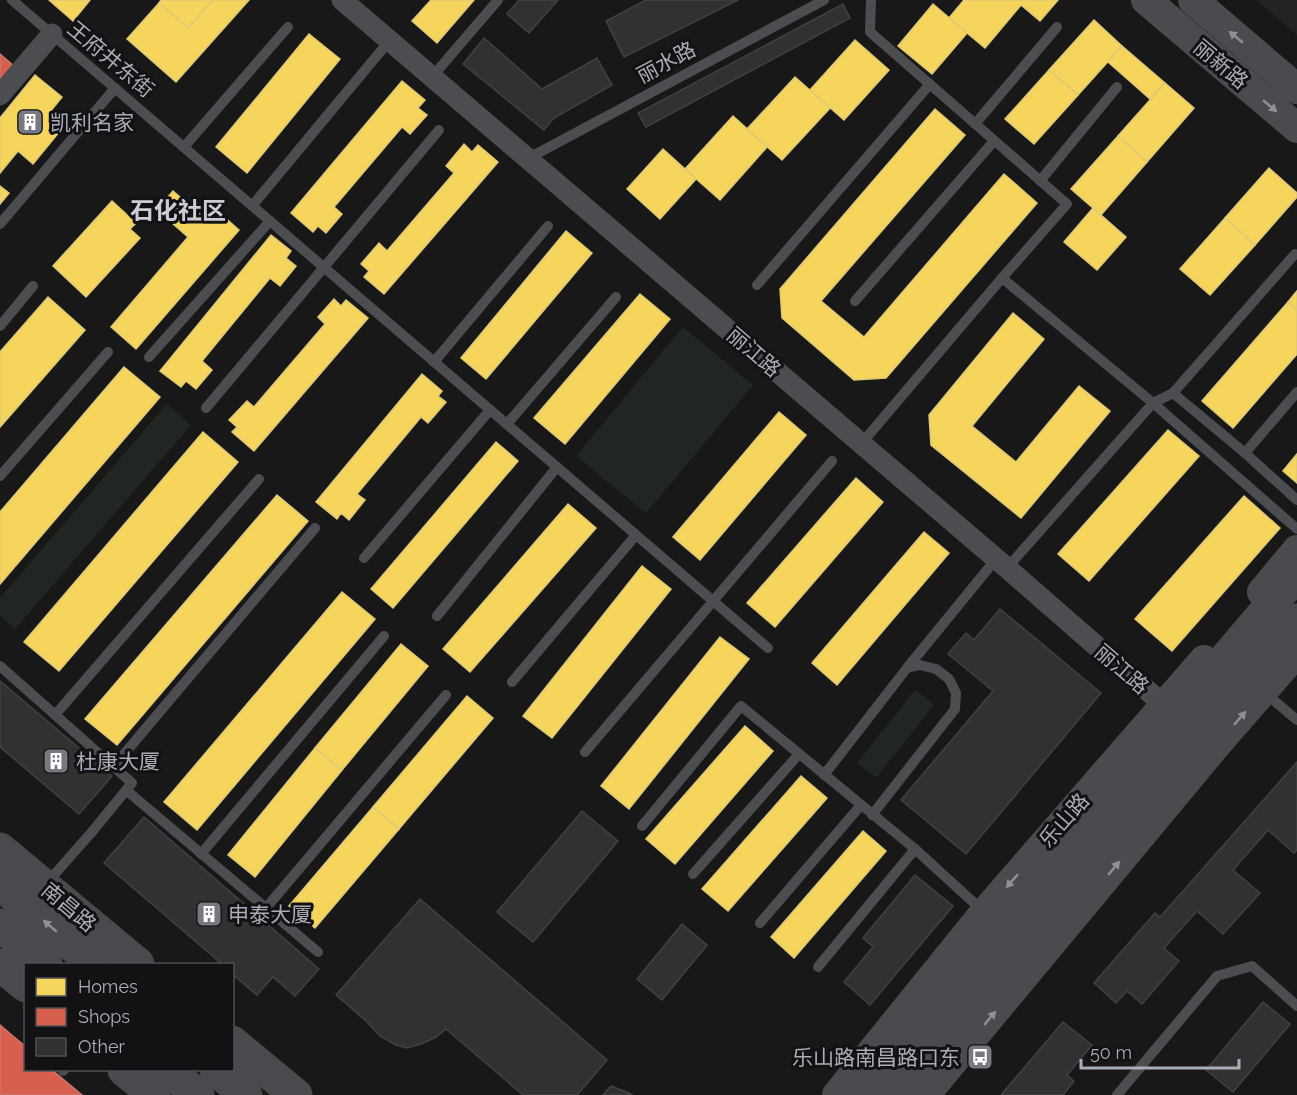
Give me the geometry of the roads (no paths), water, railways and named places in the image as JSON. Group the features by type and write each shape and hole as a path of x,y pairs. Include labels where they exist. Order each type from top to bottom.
{"main road":[{"name":"丽新路","path":"1146,0 1297,128"},
{"name":"丽新路","path":"1193,0 1297,88"},
{"name":"乐山路","path":"925,1095 1216,745 1238,669 1297,550"},
{"path":"858,1095 1297,574"},
{"name":"乐山路","path":"886,1095 1238,669 1297,587"},
{"name":"乐山路","path":"866,1095 1181,721 1238,669 1297,609"},
{"path":"895,1095 1297,620"},
{"name":"乐山路","path":"837,1095 984,912 1164,705 1238,669 1297,652"},
{"name":"南昌路","path":"0,849 137,963"},
{"name":"南昌路","path":"0,884 93,963"},
{"path":"0,925 45,963"},
{"path":"0,965 24,984"},
{"path":"234,1045 263,1086"},
{"path":"125,1071 154,1095"},
{"path":"173,1071 263,1086 296,1095"},
{"path":"211,1079 246,1095"}],"street":[{"name":"丽江路","path":"342,0 1164,705"},
{"path":"0,95 52,34"}],"lane":[{"name":"王府井东街","path":"12,0 768,648"},
{"path":"432,77 498,0"},
{"name":"丽水路","path":"528,159 824,0"},
{"path":"861,444 1067,204 870,32 871,0"},
{"path":"184,147 288,27"},
{"path":"975,124 1057,27"},
{"path":"252,206 390,40"},
{"path":"757,285 930,84"},
{"path":"1041,181 1117,87"},
{"path":"0,224 115,88"},
{"path":"206,408 439,130"},
{"path":"855,301 994,141"},
{"path":"150,357 270,221"},
{"path":"434,362 548,226"},
{"path":"824,775 907,668 1001,564 1153,403 1173,393 1295,254"},
{"path":"1002,278 1153,403 1297,529"},
{"path":"0,326 33,286"},
{"path":"507,424 616,297"},
{"path":"0,476 108,352"},
{"path":"1245,453 1297,392"},
{"path":"1173,393 1297,500"},
{"path":"364,558 490,410"},
{"path":"585,752 832,461"},
{"path":"437,616 557,467"},
{"path":"55,715 259,479"},
{"path":"114,766 315,528"},
{"path":"512,682 636,535"},
{"path":"201,854 384,636"},
{"path":"872,814 955,709 956,693 949,679 936,669 920,665 907,668"},
{"path":"0,666 132,783 44,886"},
{"path":"1238,669 1297,720"},
{"path":"266,908 446,695"},
{"path":"642,826 741,706 915,849 984,912"},
{"path":"693,874 799,754"},
{"path":"126,790 318,952"},
{"path":"760,922 861,805"},
{"path":"818,967 915,849"},
{"path":"1117,1095 1217,976 1252,966 1297,1006"}],"place":[{"name":"凯利名家","path":"30,122"},
{"name":"杜康大厦","path":"56,761"},
{"name":"申泰大厦","path":"209,914"},
{"name":"乐山路南昌路口东","path":"980,1057"}],"district":[{"name":"石化社区","path":"178,210"}]}
